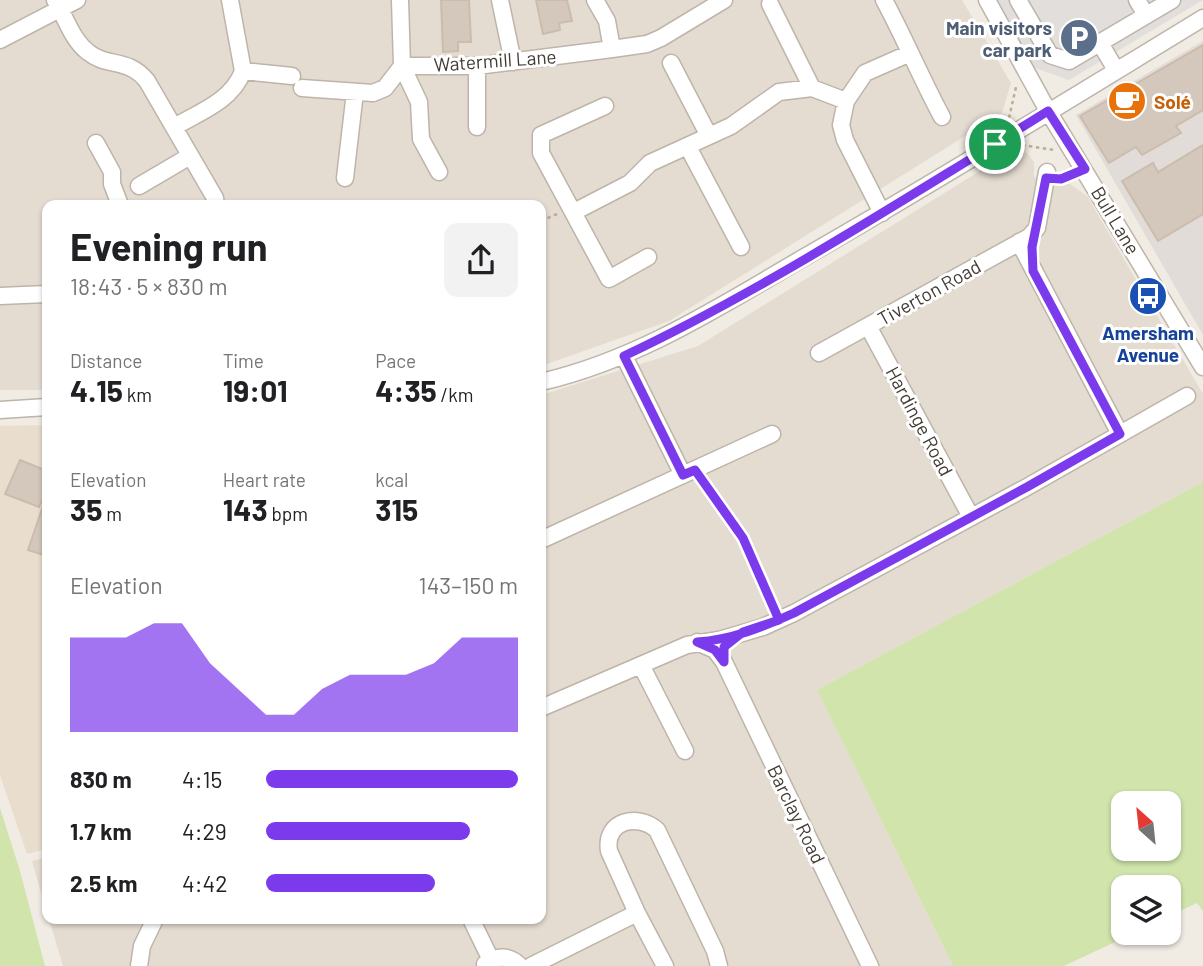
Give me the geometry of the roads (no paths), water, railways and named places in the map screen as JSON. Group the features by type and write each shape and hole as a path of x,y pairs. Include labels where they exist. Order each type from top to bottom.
{"street":[{"path":"0,40 58,4 78,0"},
{"path":"174,127 225,98 234,89 243,71 230,0"},
{"path":"400,0 402,66 419,102 421,139 439,173"},
{"path":"500,0 513,62"},
{"path":"595,0 607,21 612,49"},
{"name":"Watermill Lane","path":"402,66 477,66 647,44 724,0"},
{"path":"884,0 905,40 908,54 942,117"},
{"name":"Bull Lane","path":"988,0 1048,111 1203,367"},
{"path":"1018,0 1051,55 1069,61 1172,0"},
{"path":"1137,0 1146,15"},
{"path":"58,4 82,47 90,55 121,63 140,72 215,200"},
{"path":"770,4 812,88"},
{"path":"546,381 624,356 677,330 882,213 1203,18"},
{"path":"1100,43 1116,70"},
{"path":"882,213 845,140 841,125 846,101 865,73 908,54"},
{"path":"671,63 709,136"},
{"path":"243,71 373,93 385,88 402,66"},
{"path":"477,66 477,127"},
{"path":"574,212 630,183 650,163 731,126 779,92 812,88 846,101"},
{"path":"345,178 355,92"},
{"path":"605,106 541,135 541,153 610,279 648,257"},
{"path":"96,143 112,172 112,184 118,200"},
{"path":"688,147 741,247"},
{"path":"139,186 190,156"},
{"path":"1033,271 1032,247 1047,172"},
{"name":"Tiverton Road","path":"819,353 1029,237 1037,228"},
{"path":"1020,242 1120,434"},
{"path":"0,296 42,294"},
{"name":"Hardinge Road","path":"868,326 971,517"},
{"path":"624,356 689,472"},
{"path":"546,706 697,642 719,640 779,620 971,517 1187,396"},
{"path":"0,410 42,407"},
{"path":"546,538 772,434"},
{"path":"724,662 724,647 743,632"},
{"name":"Barclay Road","path":"697,642 715,650 724,662 870,966"},
{"path":"641,665 685,751"},
{"path":"664,966 637,913 608,844 614,829 634,820 644,821 660,836 715,951 719,966"},
{"path":"531,966 637,913"},
{"path":"139,966 142,946 153,924"},
{"path":"473,924 487,963 508,958 520,966"}],"place":[{"name":"Main visitors car park","path":"1079,38"},
{"name":"Solé","path":"1127,101"},
{"name":"Amersham Avenue","path":"1148,296"}]}
